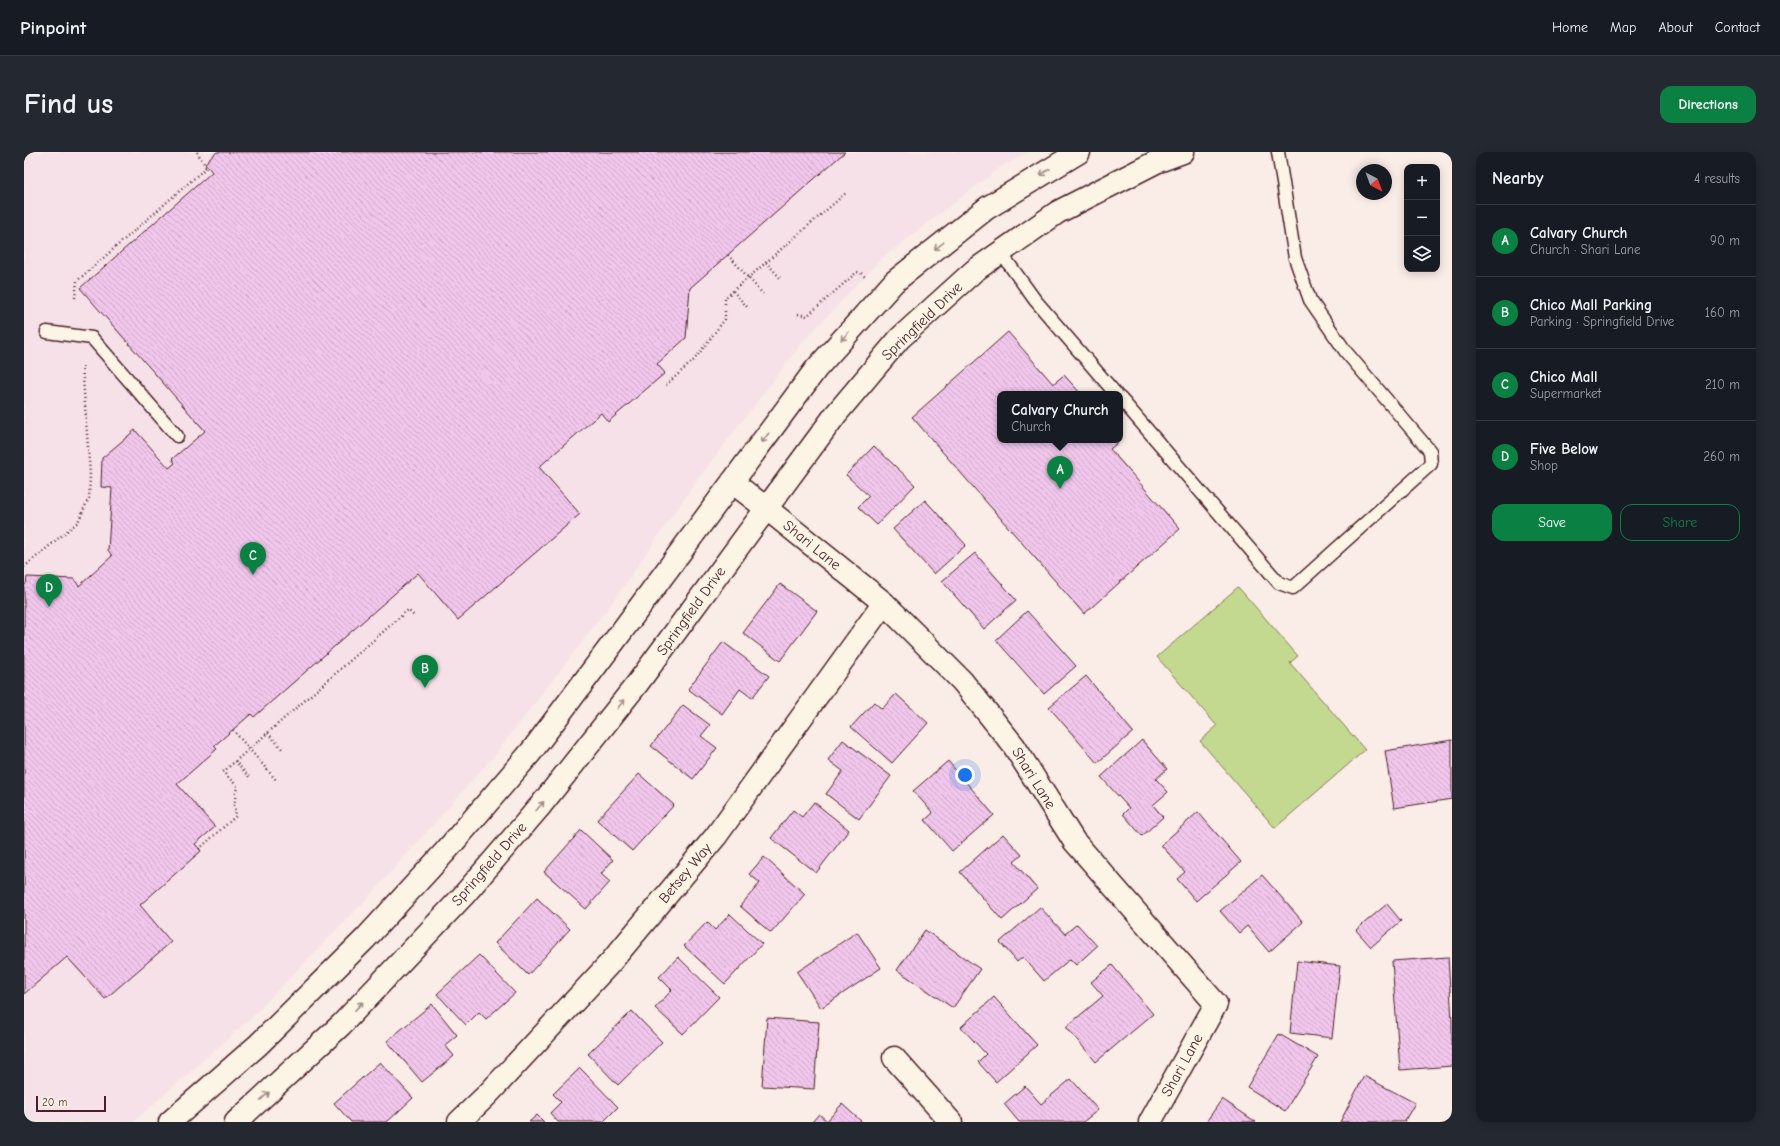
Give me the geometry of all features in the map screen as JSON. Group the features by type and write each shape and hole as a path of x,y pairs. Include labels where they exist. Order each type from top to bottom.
{"street":[{"path":"170,1122 258,1045 365,939 444,852 531,752 614,643 816,369 894,282 987,208 1078,152"},
{"name":"Springfield Drive","path":"236,1122 341,1025 463,896 541,805 637,684 836,414 900,338 974,271 1058,212 1156,162 1183,152"},
{"name":"Shari Lane","path":"732,482 884,603 962,681 1014,746 1074,841 1216,1004 1150,1122"},
{"name":"Betsey Way","path":"459,1122 488,1094 610,963 716,836 884,603"},
{"path":"894,1058 951,1122"}],"lane":[{"path":"1123,401 1279,583 1293,588 1431,464 1430,451 1346,352 1310,300 1295,258 1278,152"},
{"path":"1001,253 1035,300 1113,391"},
{"path":"47,332 92,338 177,436"}],"path":[{"path":"75,298 77,281 207,167 197,152"},
{"path":"666,385 694,360 725,319 725,298 846,193"},
{"path":"728,255 763,294"},
{"path":"766,262 781,279"},
{"path":"798,314 807,316 857,272 861,273 867,279"},
{"path":"733,291 748,308"},
{"path":"24,567 78,522 89,498 90,475 82,364"},
{"path":"199,849 236,816 234,805 237,786 223,772 408,610 415,617"},
{"path":"233,730 276,780"},
{"path":"268,732 283,750"},
{"path":"235,761 250,778"}],"shaded area":[{"path":"24,152 1029,152 1002,166 881,259 802,343 697,480 615,599 494,756 373,892 249,1020 133,1122 24,1122"}],"green space":[{"path":"1238,587 1298,656 1290,663 1365,750 1275,828 1200,741 1217,726 1157,657"}],"building":[{"path":"217,152 845,152 690,288 686,338 657,364 665,373 608,422 601,413 539,467 580,514 458,620 418,573 254,717 251,714 214,746 217,749 177,784 215,827 195,844 201,851 140,905 171,942 105,999 67,957 24,994 24,586 26,584 27,577 74,579 79,586 112,556 108,550 112,488 101,487 102,458 135,430 169,468 175,463 172,459 205,431 80,288 212,172 205,163"},
{"path":"1008,332 1053,384 1064,375 1078,391 997,391 997,443 1117,443 1110,449 1180,529 1084,614 912,417"},
{"path":"874,446 915,485 877,525 858,507 869,496 846,475"},
{"path":"925,500 966,545 934,574 893,529"},
{"path":"975,553 1016,600 984,629 942,581"},
{"path":"780,584 817,611 780,661 743,633"},
{"path":"1027,611 1076,666 1044,694 996,640"},
{"path":"723,642 769,676 752,698 740,689 722,714 688,689"},
{"path":"1086,676 1133,732 1097,763 1049,707"},
{"path":"896,694 928,723 892,763 851,727 874,702 882,709"},
{"path":"683,705 710,725 701,736 717,748 693,779 651,746"},
{"path":"843,740 891,776 859,819 826,794 843,771 828,760"},
{"path":"1142,740 1167,769 1156,779 1168,792 1153,805 1163,817 1142,836 1123,814 1129,808 1101,777"},
{"path":"1452,740 1452,799 1394,808 1385,751"},
{"path":"948,761 994,815 952,851 925,820 933,813 913,791"},
{"path":"639,774 674,805 632,851 597,820"},
{"path":"814,802 849,830 816,873 771,838 793,810 802,817"},
{"path":"1198,812 1241,862 1196,901 1177,879 1185,872 1161,845"},
{"path":"581,830 613,860 601,874 610,882 586,909 544,872"},
{"path":"1003,834 1022,855 1014,862 1037,889 1002,920 960,872"},
{"path":"764,857 805,894 771,933 740,906 760,883 749,874"},
{"path":"1262,875 1303,922 1269,952 1247,926 1239,933 1220,911"},
{"path":"537,898 570,929 528,975 495,943"},
{"path":"1387,904 1401,921 1371,947 1356,930"},
{"path":"1040,907 1065,934 1077,924 1097,946 1076,965 1070,959 1044,981 1023,957 1017,962 1000,942"},
{"path":"730,914 762,944 725,984 684,946 707,922 715,930"},
{"path":"925,930 980,969 953,1008 897,970"},
{"path":"857,932 881,968 821,1008 797,972"},
{"path":"479,955 515,993 486,1019 479,1012 466,1025 437,994"},
{"path":"678,957 719,997 683,1034 655,1008 672,990 659,977"},
{"path":"1448,957 1452,1020 1452,1066 1400,1070 1392,961"},
{"path":"1297,961 1340,966 1332,1038 1290,1033"},
{"path":"1112,965 1153,1014 1096,1062 1066,1027 1103,996 1091,982"},
{"path":"994,997 1037,1045 996,1082 978,1062 986,1054 961,1027"},
{"path":"432,1004 457,1035 445,1045 454,1056 422,1082 387,1041"},
{"path":"632,1011 662,1042 618,1085 588,1054"},
{"path":"767,1018 819,1022 814,1089 762,1086"},
{"path":"1279,1034 1318,1057 1285,1111 1247,1087"},
{"path":"380,1062 413,1098 387,1122 351,1122 334,1103"},
{"path":"580,1068 618,1107 603,1122 558,1122 550,1113 561,1102 553,1094"},
{"path":"1364,1076 1415,1103 1404,1122 1340,1122"},
{"path":"1071,1079 1098,1110 1083,1122 1019,1122 1004,1104 1025,1086 1041,1104"},
{"path":"1222,1099 1256,1122 1206,1122"},
{"path":"842,1104 862,1122 812,1122 819,1114 827,1121"},
{"path":"537,1115 544,1122 529,1122"}],"place":[{"name":"Calvary Church","path":"1060,489"},
{"name":"Chico Mall","path":"253,575"},
{"name":"Five Below","path":"49,607"},
{"name":"Chico Mall Parking","path":"425,688"}]}
